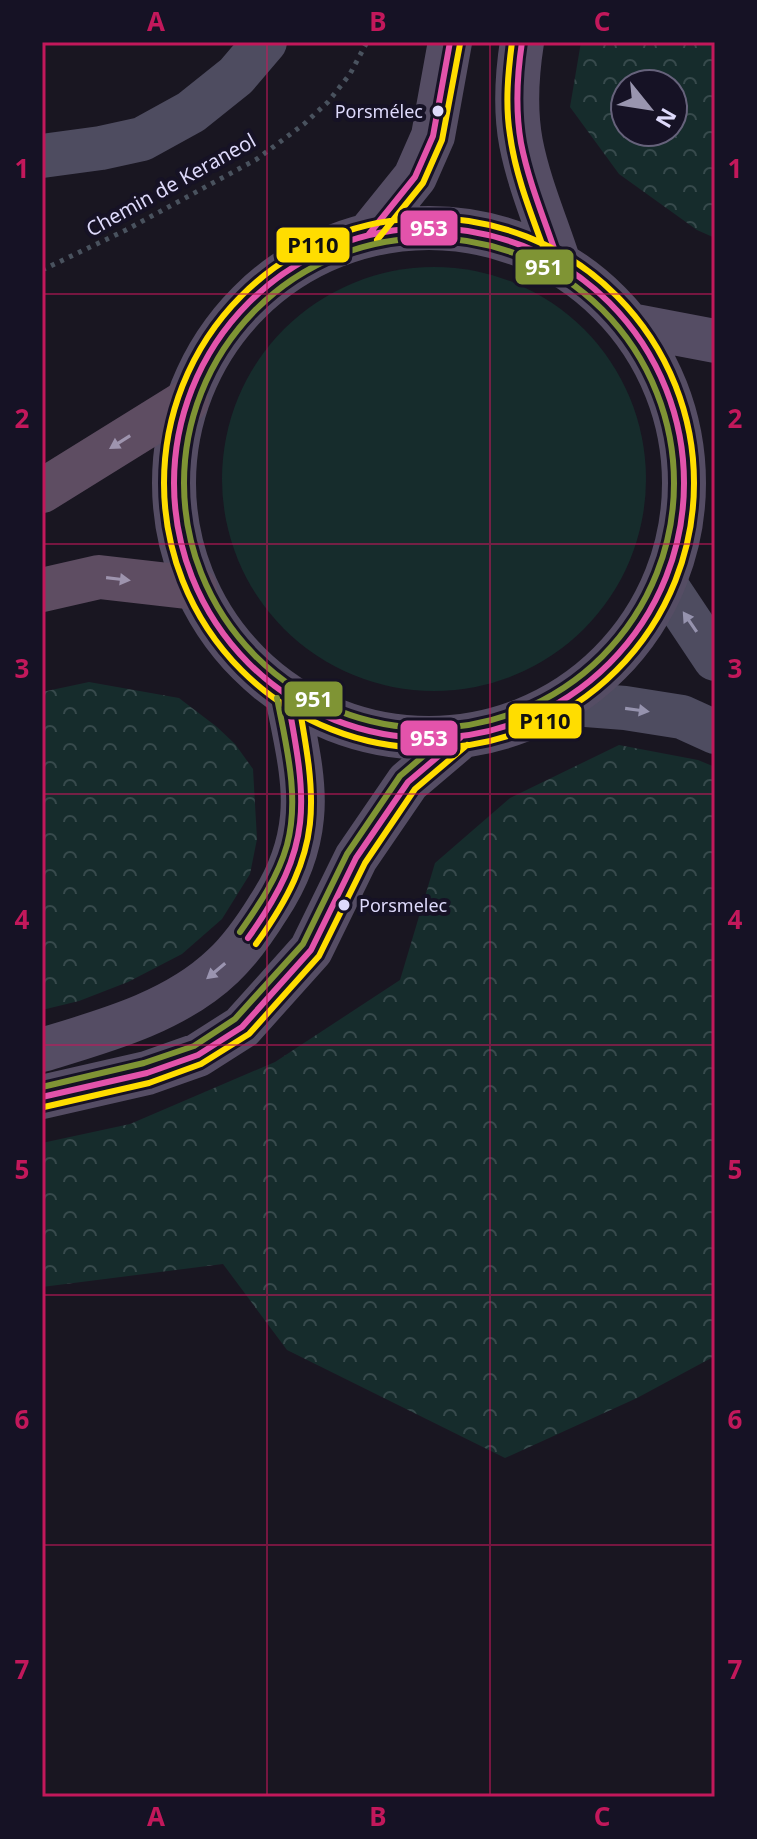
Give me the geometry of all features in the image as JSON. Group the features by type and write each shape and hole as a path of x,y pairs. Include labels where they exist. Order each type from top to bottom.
{"highway":[{"path":"42,491 187,401"},
{"path":"42,590 99,577 195,588"}],"main road":[{"path":"369,234 415,177 433,136 450,42"},
{"path":"522,42 518,92 521,141 559,263"},
{"path":"418,228 467,230 515,242 559,263 598,291 631,325 665,383 699,506 676,551 665,584 622,652 560,703 512,726 461,737 401,738 341,724 287,696 250,666 219,630 195,588 177,527 174,464 187,401 208,355 238,313 276,278 321,252 369,234 418,228"},
{"path":"631,325 715,341"},
{"path":"42,1050 151,1013 192,991 223,966 250,936 278,893 296,852 302,816 300,773 287,696"},
{"path":"42,1097 147,1073 198,1055 242,1027 311,950 356,858 408,782 461,737"}],"street":[{"path":"42,156 142,139 191,112 236,76 265,42"},
{"path":"665,584 715,659"},
{"path":"560,703 625,708 682,717 715,732"}],"path":[{"name":"Chemin de Keraneol","path":"42,270 126,230 257,159 328,102 350,74 367,42"}],"green space":[{"path":"581,42 715,42 715,238 697,230 619,174 570,107"},
{"path":"434,267 475,271 515,283 552,303 584,329 610,361 630,398 642,438 646,479 642,520 630,560 610,597 584,629 552,655 515,675 475,687 434,691 393,687 353,675 316,655 284,629 258,597 238,560 226,520 222,479 226,438 238,398 258,361 284,329 316,303 353,283 393,271"},
{"path":"89,682 179,698 217,727 235,744 253,769 257,839 250,874 222,919 182,954 128,982 79,1001 42,1010 42,692"},
{"path":"619,745 698,760 715,767 715,1356 637,1398 505,1458 287,1350 223,1264 42,1287 42,1143 130,1124 275,1062 400,980 435,863 510,798"}],"transit line":[{"name":"953","path":"369,234 415,177 433,136 450,42"},
{"name":"P110","path":"512,42 508,123 517,168 550,266"},
{"name":"953","path":"522,42 517,92 521,143 559,263"},
{"name":"P110","path":"377,240 423,183 442,140 460,44"},
{"name":"P110","path":"429,218 481,223 530,238 576,263 616,296 649,336 674,382 689,431 694,483 689,535 674,584 649,630 616,670 576,703 530,728 481,743 429,748 377,743 328,728 282,703 242,670 209,630 184,584 169,535 164,483 169,431 184,382 209,336 242,296 282,263 328,238 377,223 429,218"},
{"name":"953","path":"429,228 479,233 527,247 571,271 609,303 641,341 665,385 679,433 684,483 679,533 665,581 641,625 609,663 571,695 527,719 479,733 429,738 379,733 331,719 287,695 249,663 217,625 193,581 179,533 174,483 179,433 193,385 217,341 249,303 287,271 331,247 379,233 429,228"},
{"name":"951","path":"429,238 477,243 523,257 565,279 602,310 633,347 655,389 669,435 674,483 669,531 655,577 633,619 602,656 565,687 523,709 477,723 429,728 381,723 335,709 293,687 256,656 225,619 203,577 189,531 184,483 189,435 203,389 225,347 256,310 293,279 335,257 381,243 429,238"},
{"name":"P110","path":"256,944 294,880 305,852 310,824 309,766 297,694"},
{"name":"953","path":"248,938 285,876 295,849 300,822 299,766 287,696"},
{"name":"951","path":"240,932 273,879 291,827 290,771 277,698"},
{"name":"951","path":"42,1087 144,1063 194,1046 235,1019 303,944 347,854 400,776 455,729"},
{"name":"953","path":"42,1097 147,1073 198,1055 242,1027 311,950 356,858 408,782 461,737"},
{"name":"P110","path":"44,1107 149,1083 201,1064 249,1034 319,956 365,863 415,789 467,745"}],"place":[{"name":"Porsmélec","path":"438,111"},
{"name":"Porsmelec","path":"344,905"}]}
